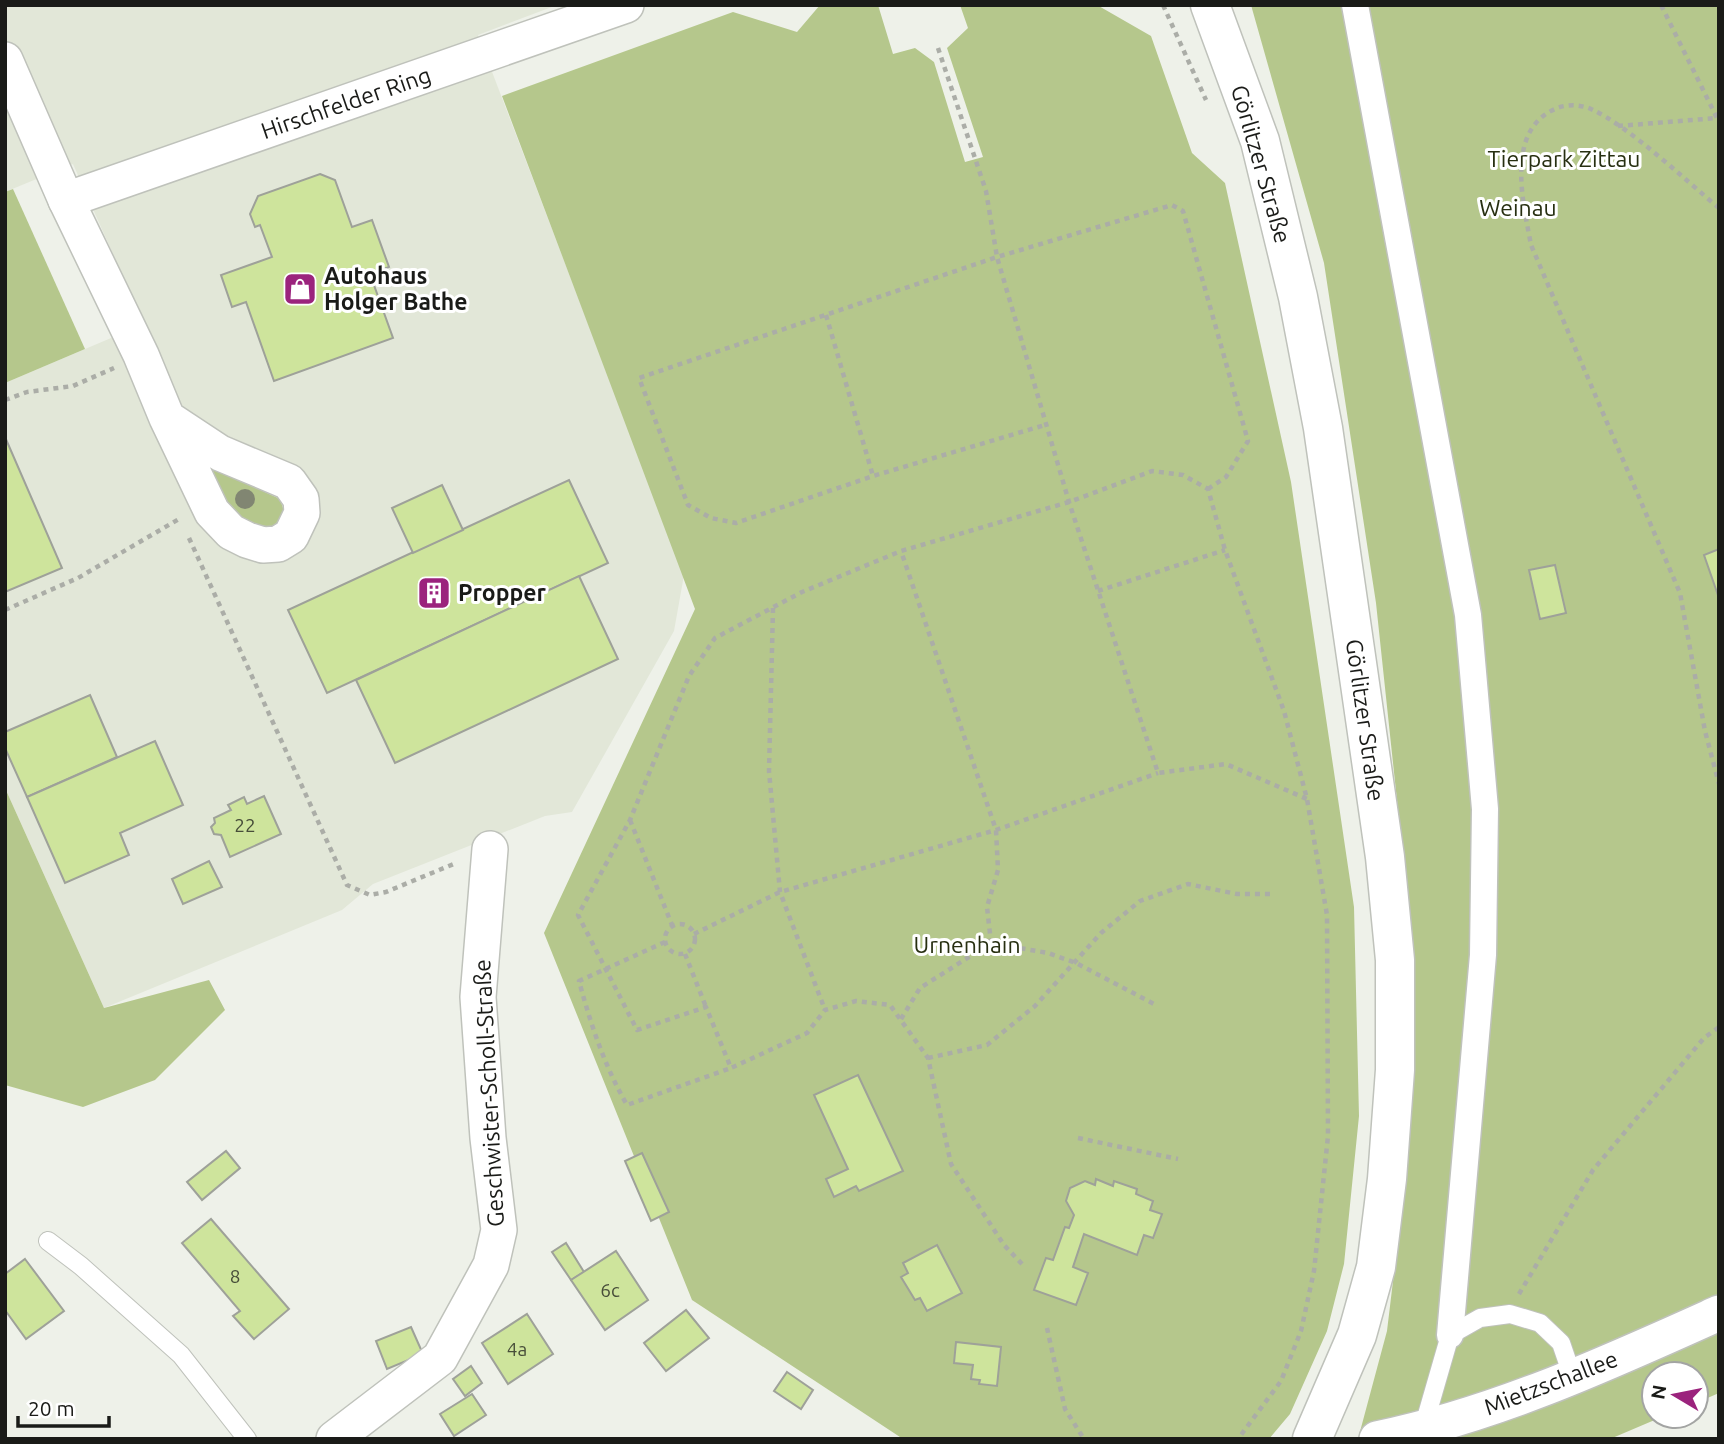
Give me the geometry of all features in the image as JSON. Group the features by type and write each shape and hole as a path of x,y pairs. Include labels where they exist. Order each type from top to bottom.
{"main road":[{"name":"Görlitzer Straße","path":"1210,5 1260,141 1298,297 1323,428 1385,857 1395,960 1395,1070 1387,1179 1376,1267 1357,1335 1317,1437"}],"street":[{"name":"Hirschfelder Ring","path":"66,200 626,5"},
{"path":"1355,5 1468,615 1485,809 1483,955 1450,1335"},
{"path":"5,60 66,200 141,355 167,418 193,509 231,532 263,545 278,544 291,536 302,513 301,499 289,482 220,453 167,418"},
{"name":"Geschwister-Scholl-Straße","path":"334,1439 440,1358 491,1265 499,1230 488,1138 478,997 491,849"},
{"name":"Mietzschallee","path":"1377,1439 1428,1428 1573,1378 1719,1313"}],"lane":[{"path":"47,1241 81,1266 181,1355 247,1439"},
{"path":"1428,1428 1426,1418 1450,1335 1480,1318 1510,1314 1540,1323 1561,1343 1573,1378"}],"path":[{"path":"1661,5 1718,118 1719,128"},
{"path":"938,48 986,191 997,257 1045,425 1158,773"},
{"path":"1719,208 1617,126 1589,108 1565,105 1539,116 1524,139 1522,195 1531,245 1680,593 1705,731 1719,784"},
{"path":"1617,126 1718,118"},
{"path":"1045,425 873,476 736,523 710,518 688,505 639,378 997,257 1172,205 1183,211 1248,442 1226,477 1208,489"},
{"path":"826,315 873,476"},
{"path":"5,400 27,392 73,386 141,355"},
{"path":"706,1007 637,1030 578,915 630,820 690,676 715,638 802,592 901,551 1069,502 1152,471 1183,475 1208,489 1225,550 1284,711 1307,799 1327,915 1328,1136 1314,1271 1301,1331 1281,1381 1238,1439"},
{"path":"5,610 78,578 193,509 347,884 370,895 386,892 491,849"},
{"path":"1098,591 1225,550"},
{"path":"901,551 996,830 998,870 987,906 991,943"},
{"path":"773,608 769,771 780,892 825,1010"},
{"path":"694,934 780,892 996,830 1158,773 1226,764 1307,799"},
{"path":"630,820 672,925 665,943 579,981 595,1042 627,1105 731,1068 807,1033 825,1010 856,1001 890,1004 928,1058 951,1164 1004,1245 1022,1264"},
{"path":"928,1058 987,1045 1035,1006 1101,933 1140,901 1188,884 1237,894 1271,894"},
{"path":"665,943 670,951 680,956 695,943 694,934 686,923 672,925"},
{"path":"901,1019 920,988 991,943 1048,953 1076,962 1154,1004"},
{"path":"685,954 731,1068"},
{"path":"1510,1314 1525,1279 1593,1170 1704,1038 1719,1027"},
{"path":"1078,1138 1178,1158"},
{"path":"1047,1328 1065,1409 1084,1439"}],"shaded area":[{"path":"5,5 557,5 478,35 684,575 674,631 572,812 545,816 373,884 342,910 104,1008 5,788 5,383 144,324 73,164 5,192"}],"green space":[{"name":"Urnenhain","path":"820,5 878,5 893,54 915,48 934,62 965,162 983,157 947,48 968,28 960,5 1097,5 1151,36 1192,153 1225,183 1291,482 1354,907 1359,1116 1344,1264 1327,1331 1290,1414 1269,1439 903,1439 692,1300 544,933 695,609 502,96 733,12 797,32"},
{"name":"Weinau","path":"1251,5 1719,5 1719,1393 1710,1397 1710,1360 1640,1360 1640,1426 1610,1439 1358,1439 1387,1331 1407,1165 1413,951 1376,603 1324,263"},
{"path":"13,189 85,349 5,383 5,192"},
{"path":"208,466 280,499 285,514 277,526 259,525 232,509 213,487"},
{"path":"5,788 104,1008 209,980 225,1010 155,1080 83,1107 5,1085"}],"building":[{"name":"Autohaus Holger Bathe","path":"320,174 335,180 352,227 372,220 389,267 370,274 393,338 274,381 246,302 232,307 221,275 272,257 260,225 255,227 250,214 258,196"},
{"path":"5,437 62,568 5,592"},
{"name":"Propper","path":"569,480 608,563 327,693 288,610"},
{"path":"442,485 463,530 413,553 392,508"},
{"path":"1719,549 1719,598 1704,555"},
{"path":"1555,565 1566,613 1540,619 1529,570"},
{"path":"579,576 618,659 395,763 356,680"},
{"path":"90,695 117,757 27,797 5,748 5,732"},
{"path":"155,741 183,805 120,833 129,855 65,883 27,797"},
{"path":"264,796 281,834 230,857 221,835 214,834 211,827 215,823 214,818 231,810 228,805 244,797 247,804"},
{"path":"209,861 222,887 183,904 172,879"},
{"path":"858,1075 903,1171 859,1191 856,1186 834,1197 826,1179 848,1169 814,1095"},
{"path":"226,1151 240,1168 202,1200 187,1182"},
{"path":"642,1153 669,1212 651,1221 625,1161"},
{"path":"1096,1179 1113,1186 1114,1181 1137,1189 1136,1194 1153,1201 1150,1210 1162,1214 1153,1238 1144,1235 1137,1255 1084,1234 1073,1267 1088,1273 1076,1305 1034,1290 1046,1258 1053,1260 1065,1227 1069,1228 1074,1215 1066,1201 1070,1188 1085,1181 1095,1185"},
{"path":"211,1219 289,1309 254,1339 233,1316 240,1311 182,1243"},
{"path":"566,1243 584,1272 571,1280 552,1252"},
{"path":"937,1245 962,1293 927,1311 920,1298 915,1300 901,1277 908,1273 903,1263"},
{"path":"616,1251 648,1300 605,1330 571,1280"},
{"path":"25,1259 64,1311 26,1339 5,1310 5,1274"},
{"path":"686,1310 709,1338 666,1371 644,1343"},
{"path":"527,1314 553,1354 508,1384 482,1343"},
{"path":"411,1327 423,1354 387,1369 376,1341"},
{"path":"956,1342 1001,1347 997,1386 979,1384 980,1380 971,1379 973,1365 954,1363"},
{"path":"471,1366 482,1383 465,1396 453,1379"},
{"path":"787,1372 813,1390 801,1409 774,1391"},
{"path":"472,1394 486,1415 454,1436 440,1414"}],"place":[{"name":"Autohaus Holger Bathe","path":"300,289"},
{"name":"Propper","path":"434,593"}],"park label":[{"name":"Tierpark Zittau","path":"1564,159"}]}
